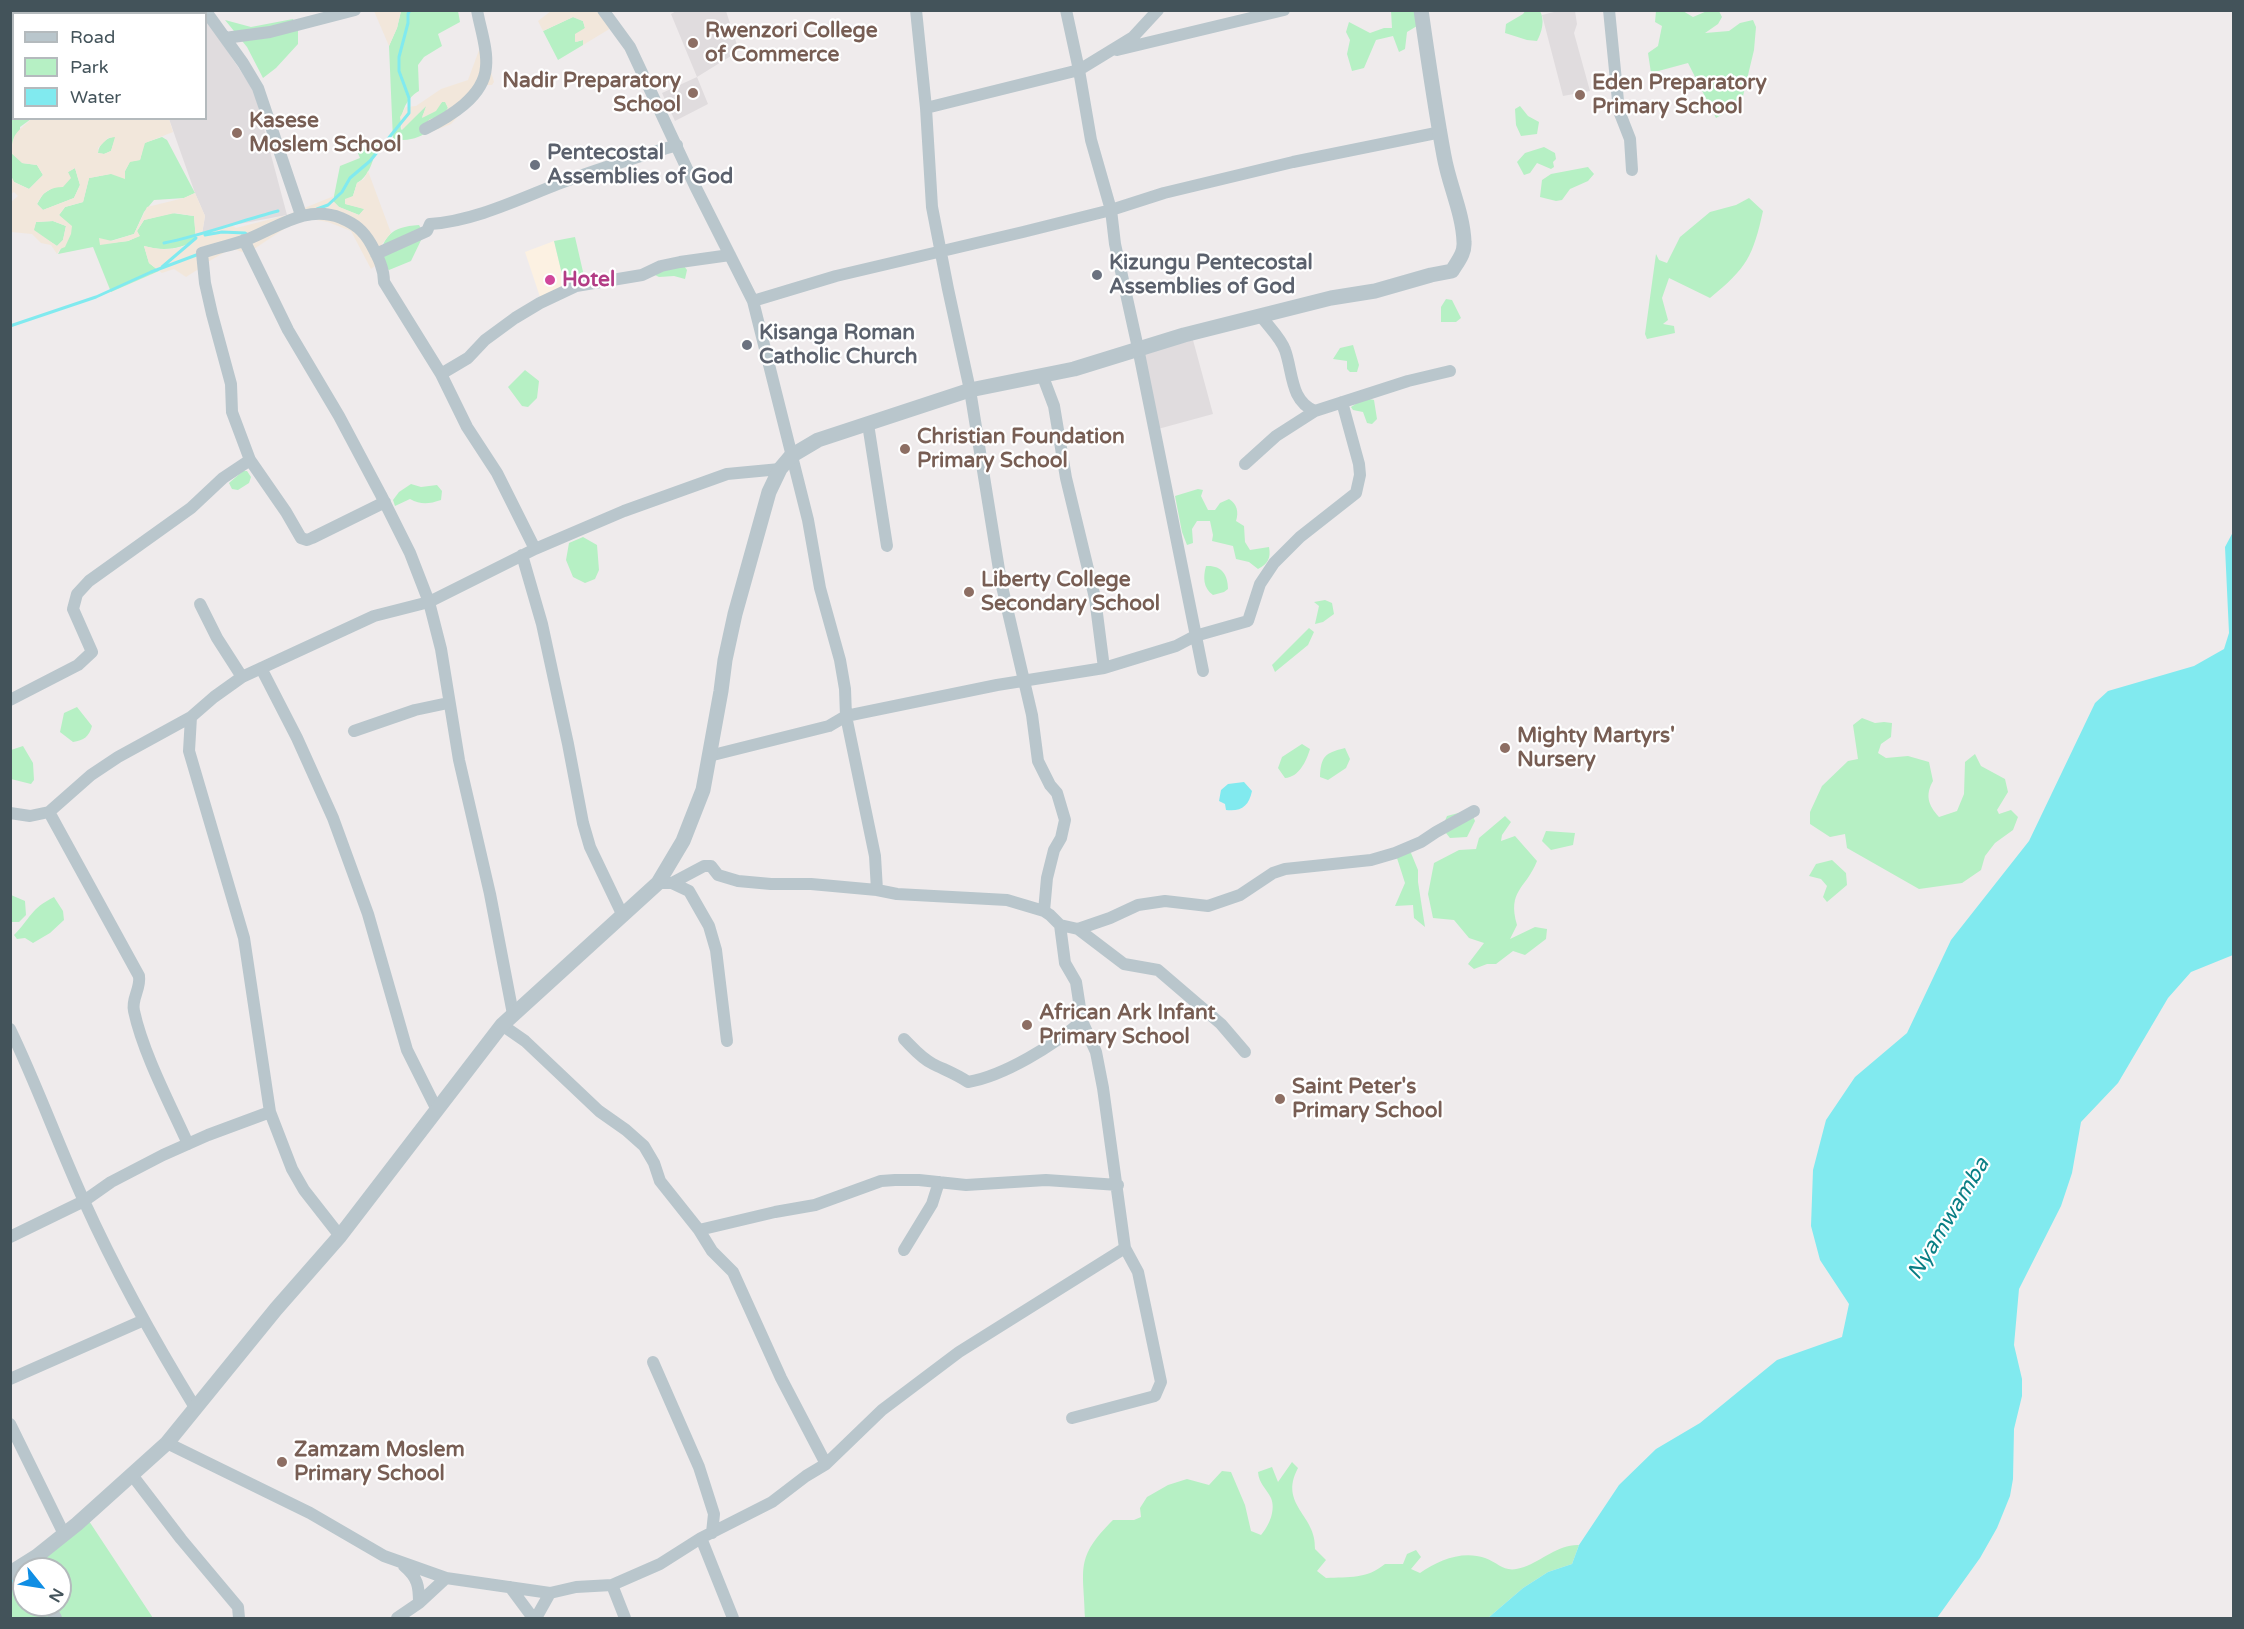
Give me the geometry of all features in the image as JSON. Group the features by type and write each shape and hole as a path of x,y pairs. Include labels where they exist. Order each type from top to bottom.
{"street":[{"path":"206,10 258,88 301,215"},
{"path":"225,38 270,32 355,10"},
{"path":"425,129 453,114 462,106 485,73 485,51 477,10"},
{"path":"603,10 630,47 753,301 808,520 820,588 840,660 845,689 846,716 875,856 877,890"},
{"path":"916,10 926,108 932,207 970,390 1001,582 1032,715 1038,761 1050,785 1057,793 1065,820 1047,878 1044,911"},
{"path":"1066,10 1091,140 1111,210 1115,244 1203,671"},
{"path":"926,108 1079,70 1133,37 1158,10"},
{"path":"1113,51 1284,10"},
{"path":"665,883 703,790 721,692 724,660 769,492 780,470 791,456 818,440 970,390 1043,376 1184,334 1332,298 1375,291 1452,271 1462,255 1464,242 1454,189 1444,158 1421,10"},
{"path":"1609,10 1619,111 1630,139 1632,171"},
{"path":"753,301 836,276 1111,210 1164,193 1271,167 1441,132"},
{"path":"376,254 427,231 430,224 449,223 531,196 601,168 677,145"},
{"path":"385,502 312,538 303,540 250,460 232,412 231,384 212,314 202,253 244,240 301,215 321,212 331,213 362,230 384,271 384,282 441,374 467,427 497,473 535,549"},
{"path":"244,240 288,330 339,416 385,502 410,553 429,602 441,649 448,703 472,823 490,894 507,1020 525,1041 599,1111 627,1130 644,1146 654,1163 660,1181 699,1230 712,1251 733,1272 781,1378 826,1464"},
{"path":"441,374 468,358 485,340 514,318 576,286 642,275 661,266 680,262 730,255"},
{"path":"1261,316 1285,349 1299,398 1309,409 1315,411"},
{"path":"1245,464 1276,436 1315,411 1450,370"},
{"path":"1043,376 1054,406 1066,478 1095,598 1104,668"},
{"path":"709,756 829,726 846,716 1023,681 1104,668 1176,646 1195,636 1248,621 1260,584 1274,563 1300,537 1356,493 1360,475 1359,464 1342,402"},
{"path":"868,424 888,546"},
{"path":"10,700 78,665 92,652 73,609 77,594 89,581 191,508 223,478 250,460"},
{"path":"10,813 30,816 49,812 91,775 118,757 191,717 242,677 374,615 429,602 535,549 624,511 727,474 780,470"},
{"path":"522,555 542,624 568,744 582,823 590,847 623,916"},
{"path":"200,603 217,638 242,677"},
{"path":"261,668 297,738 333,818 368,914 407,1050 437,1110"},
{"path":"354,731 414,710 448,703"},
{"path":"191,717 189,751 244,938 270,1112 292,1169 304,1190 340,1236"},
{"path":"1078,929 1138,905 1165,901 1208,906 1240,895 1273,873 1285,869 1371,860 1395,853 1421,842 1436,831 1474,811"},
{"path":"49,812 139,976 139,987 133,1003 138,1026 188,1144"},
{"path":"36,1557 167,1443 276,1309 340,1236 507,1020 623,916 665,883 704,866 711,866 718,875 738,881 811,884 921,896 1007,900 1044,911 1060,925 1078,929 1124,964 1158,970 1226,1029 1245,1052"},
{"path":"665,883 688,891 712,936 716,950 727,1041"},
{"path":"1060,925 1065,963 1076,982 1082,1021 1096,1052 1118,1185 1125,1248 1138,1272 1161,1382 1155,1396 1072,1418"},
{"path":"904,1039 918,1054 932,1064 957,1074 968,1082 987,1078 1061,1040 1082,1021"},
{"path":"10,1029 37,1086 84,1201 144,1320 196,1409"},
{"path":"10,1237 84,1201 111,1182 188,1144 270,1112"},
{"path":"699,1230 815,1205 881,1181 919,1180 966,1185 1046,1180 1118,1185"},
{"path":"904,1250 932,1204 939,1182"},
{"path":"167,1443 310,1513 384,1556 446,1578 550,1593 576,1587 612,1585 660,1564 706,1535 772,1502 826,1464 882,1410 959,1352 1125,1248"},
{"path":"10,1379 144,1320"},
{"path":"653,1362 699,1467 714,1514 706,1535 733,1618"},
{"path":"10,1424 64,1534"},
{"path":"132,1475 181,1539 238,1607 239,1618"},
{"path":"399,1561 415,1575 419,1586 419,1603"},
{"path":"398,1618 419,1603 446,1578"},
{"path":"612,1585 625,1618"},
{"path":"510,1587 534,1618 550,1593"}],"shaded area":[{"path":"678,10 726,11 739,51 697,77 671,14"},
{"path":"1558,11 1575,11 1577,24 1574,33 1590,91 1563,96 1542,15"},
{"path":"207,20 254,91 287,215 223,227 202,234 205,216 169,120 207,120"},
{"path":"697,77 708,104 675,121 662,93"},
{"path":"554,241 566,291 541,300 525,252"},
{"path":"1193,340 1213,414 1158,429 1140,353"}],"green space":[{"path":"1526,10 1540,11 1542,15 1542,26 1537,41 1505,33 1506,24"},
{"path":"401,11 458,11 460,22 438,34 442,46 424,57 418,65 419,91 410,98 404,108 401,130 428,104 422,117 442,102 446,102 448,108 437,123 425,133 411,139 393,140 389,46"},
{"path":"1391,11 1417,11 1417,26 1407,32 1405,49 1399,52 1393,36 1376,40 1364,68 1352,71 1347,54 1350,40 1346,32 1349,22 1370,33 1392,28"},
{"path":"1656,11 1683,11 1693,17 1707,11 1719,11 1722,17 1718,24 1705,33 1729,31 1740,23 1753,20 1756,27 1754,50 1743,96 1733,108 1716,118 1688,63 1651,73 1648,53 1658,46 1662,26 1655,22"},
{"path":"573,17 583,21 585,28 576,42 583,40 583,45 558,60 543,31"},
{"path":"293,19 298,28 298,44 276,68 263,78 247,47 225,20 251,27"},
{"path":"10,75 12,75 12,120 30,120 20,127 22,163 37,165 43,175 29,189 14,182 11,176"},
{"path":"1520,106 1528,116 1539,122 1537,134 1521,136 1516,125 1515,109"},
{"path":"116,136 111,151 104,154 98,153 104,142"},
{"path":"162,137 167,140 195,193 184,198 154,200 144,212 134,234 100,244 128,241 139,236 137,231 144,220 172,213 194,216 196,240 170,249 144,246 149,263 159,271 111,292 93,247 58,254 71,230 59,215 65,207 83,202 89,178 125,171 130,161 140,160 144,143"},
{"path":"370,145 378,145 370,167 357,183 353,196 346,204 365,209 359,215 339,207 333,201 340,166 360,158 357,151"},
{"path":"1544,147 1555,153 1554,167 1551,169 1537,163 1530,173 1524,175 1517,162 1525,153"},
{"path":"1588,167 1594,174 1588,181 1570,189 1562,200 1556,201 1540,197 1542,180 1551,174"},
{"path":"75,168 80,185 74,198 43,210 37,204 43,194"},
{"path":"1749,198 1763,211 1756,239 1747,260 1732,278 1710,298 1669,278 1662,298 1668,320 1663,324 1674,326 1675,333 1647,339 1645,334 1656,254 1659,260 1667,263 1680,237 1710,212 1736,205"},
{"path":"53,221 66,226 63,240 57,246 33,231 36,222"},
{"path":"419,225 424,234 411,261 389,270 378,264 382,246 390,235 401,228"},
{"path":"575,237 584,276 566,291 554,241"},
{"path":"684,266 687,270 685,279 655,275 660,267"},
{"path":"1446,299 1452,300 1461,318 1456,322 1441,322 1441,307"},
{"path":"1353,345 1359,365 1357,372 1350,372 1347,369 1347,361 1333,359 1340,348"},
{"path":"525,370 539,381 537,398 528,407 522,406 508,387"},
{"path":"1365,398 1374,400 1377,419 1372,424 1367,423 1363,412 1353,410 1351,407"},
{"path":"243,471 247,471 251,477 249,483 238,490 232,489 229,483"},
{"path":"411,484 421,487 437,485 442,491 441,500 425,503 410,499 395,506 393,500 399,492"},
{"path":"1198,489 1203,490 1201,496 1208,510 1215,510 1220,503 1229,499 1234,503 1237,511 1236,521 1244,526 1245,542 1250,550 1269,547 1270,554 1264,565 1258,569 1249,562 1236,559 1233,546 1212,541 1210,521 1197,521 1192,529 1193,543 1187,545 1175,496"},
{"path":"583,537 597,545 599,570 595,579 585,583 573,577 566,560 569,543"},
{"path":"1206,566 1216,567 1223,571 1228,589 1213,595 1207,589 1204,574"},
{"path":"1325,600 1332,603 1334,614 1323,622 1315,624 1319,606 1314,602"},
{"path":"1309,628 1314,632 1308,645 1275,672 1272,665"},
{"path":"77,707 92,726 86,737 73,742 60,732 64,713"},
{"path":"1862,718 1875,723 1892,723 1891,737 1881,744 1878,753 1886,758 1908,756 1929,762 1933,781 1928,795 1932,808 1939,817 1957,811 1964,794 1965,762 1975,754 1981,766 2005,779 2008,792 1997,810 1999,814 2011,810 2018,817 2013,830 1995,843 1985,856 1981,870 1962,883 1919,889 1847,848 1845,834 1830,837 1810,824 1810,812 1822,786 1848,761 1858,759 1853,725"},
{"path":"1302,744 1310,749 1304,764 1294,775 1285,778 1278,768 1282,757"},
{"path":"23,746 33,763 34,780 31,784 11,779 11,750"},
{"path":"1345,748 1350,759 1346,768 1328,780 1320,777 1325,756"},
{"path":"1466,811 1472,814 1475,821 1467,837 1450,838 1442,828 1447,816"},
{"path":"1505,816 1511,822 1502,835 1501,841 1515,836 1537,861 1516,897 1514,904 1517,925 1510,939 1535,927 1547,929 1546,939 1525,955 1513,951 1496,964 1487,964 1474,969 1468,964 1484,943 1469,938 1454,920 1433,918 1428,894 1434,863 1459,850 1476,849 1479,838"},
{"path":"1546,831 1575,833 1573,845 1551,850 1542,841"},
{"path":"1404,850 1411,853 1418,870 1425,927 1414,918 1413,905 1395,906 1405,883 1397,858"},
{"path":"1832,860 1846,873 1847,885 1827,902 1823,897 1827,886 1821,879 1809,876 1816,864"},
{"path":"11,895 25,901 26,915 19,922 11,922"},
{"path":"54,897 63,911 64,920 50,933 33,943 25,938 17,939 14,935 31,914"},
{"path":"1292,1462 1298,1468 1292,1491 1314,1537 1315,1549 1326,1560 1317,1571 1326,1578 1364,1575 1385,1564 1403,1564 1407,1554 1416,1550 1421,1557 1411,1569 1420,1573 1443,1560 1468,1555 1485,1558 1507,1569 1517,1569 1565,1547 1579,1545 1572,1564 1548,1572 1523,1588 1488,1618 1085,1618 1084,1565 1092,1545 1113,1520 1134,1520 1141,1517 1140,1508 1147,1497 1168,1485 1187,1479 1209,1485 1222,1471 1231,1472 1245,1505 1251,1531 1261,1535 1269,1523 1273,1508 1271,1498 1261,1483 1258,1472 1272,1467 1278,1482"},
{"path":"87,1518 153,1618 11,1618 10,1577 12,1575 12,1617 72,1617 72,1557 36,1557"}],"sand":[{"path":"609,10 616,25 583,45 583,40 575,42 575,34 585,28 583,21 573,17 543,31 538,21 551,11"},
{"path":"374,11 401,11 389,46"},
{"path":"482,42 494,82 492,85 487,85 451,124 426,134 421,127 430,119 442,117 448,108 445,102 442,102 436,111 422,118 426,106 402,130 400,117 406,107 416,106 441,89 468,80"},
{"path":"30,120 169,120 173,132 145,143 140,160 130,162 125,171 125,179 111,174 89,178 83,202 65,207 59,215 72,226 65,247 57,254 51,245 41,243 32,234 11,232 11,202 18,196 14,192 11,194 11,176 14,182 29,189 43,175 37,165 22,163 11,153 15,136","holes":["115,137 111,151 104,154 98,153 98,148 108,138","75,168 80,185 74,198 43,210 37,204 44,193 63,187 71,178 68,172","53,221 66,226 63,240 57,246 34,230 36,222"]},
{"path":"368,171 391,233 382,244 378,264 371,269 351,231 328,222 288,215 293,223 254,249 242,252 232,248 206,263 203,272 197,270 186,277 174,269 162,273 149,263 144,246 170,249 196,240 194,216 175,213 144,220 137,231 140,236 128,241 100,245 99,238 112,241 134,234 147,207 195,193 205,216 202,234 230,224 236,228 287,215 334,196 333,201 339,207 359,215 364,209 345,204 345,199 353,196 357,183 364,179"}],"water":[{"name":"Nyamwamba","path":"2233,532 2233,955 2191,972 2168,998 2118,1083 2081,1122 2072,1173 2061,1206 2019,1289 2014,1345 2022,1379 2022,1396 2014,1429 2013,1479 2010,1496 1997,1528 1980,1558 1937,1618 1488,1618 1523,1588 1548,1572 1572,1564 1579,1545 1619,1485 1656,1449 1700,1423 1777,1360 1842,1337 1849,1304 1820,1260 1811,1226 1813,1170 1826,1120 1855,1077 1907,1033 1951,940 2029,841 2095,703 2108,691 2194,666 2224,649 2229,633 2225,547"},
{"path":"1244,782 1252,791 1249,801 1240,809 1226,810 1225,804 1219,801 1221,790 1228,784"}],"waterway":[{"path":"317,209 328,205 342,192 350,178 370,161 409,113 409,98 399,71 399,57 410,10"},
{"path":"164,243 278,211"},
{"path":"205,235 222,232 248,235"},
{"path":"162,267 196,238"},
{"path":"10,326 96,297 151,272 199,254"},
{"path":"10,1588 12,1581"}],"place":[{"name":"Rwenzori College of Commerce","path":"693,43"},
{"name":"Nadir Preparatory School","path":"693,93"},
{"name":"Eden Preparatory Primary School","path":"1580,95"},
{"name":"Kasese Moslem School","path":"237,133"},
{"name":"Pentecostal Assemblies of God","path":"535,165"},
{"name":"Kizungu Pentecostal Assemblies of God","path":"1097,275"},
{"name":"Hotel","path":"550,280"},
{"name":"Kisanga Roman Catholic Church","path":"747,345"},
{"name":"Christian Foundation Primary School","path":"905,449"},
{"name":"Liberty College Secondary School","path":"969,592"},
{"name":"Mighty Martyrs' Nursery","path":"1505,748"},
{"name":"African Ark Infant Primary School","path":"1027,1025"},
{"name":"Saint Peter's Primary School","path":"1280,1099"},
{"name":"Zamzam Moslem Primary School","path":"282,1462"}]}
